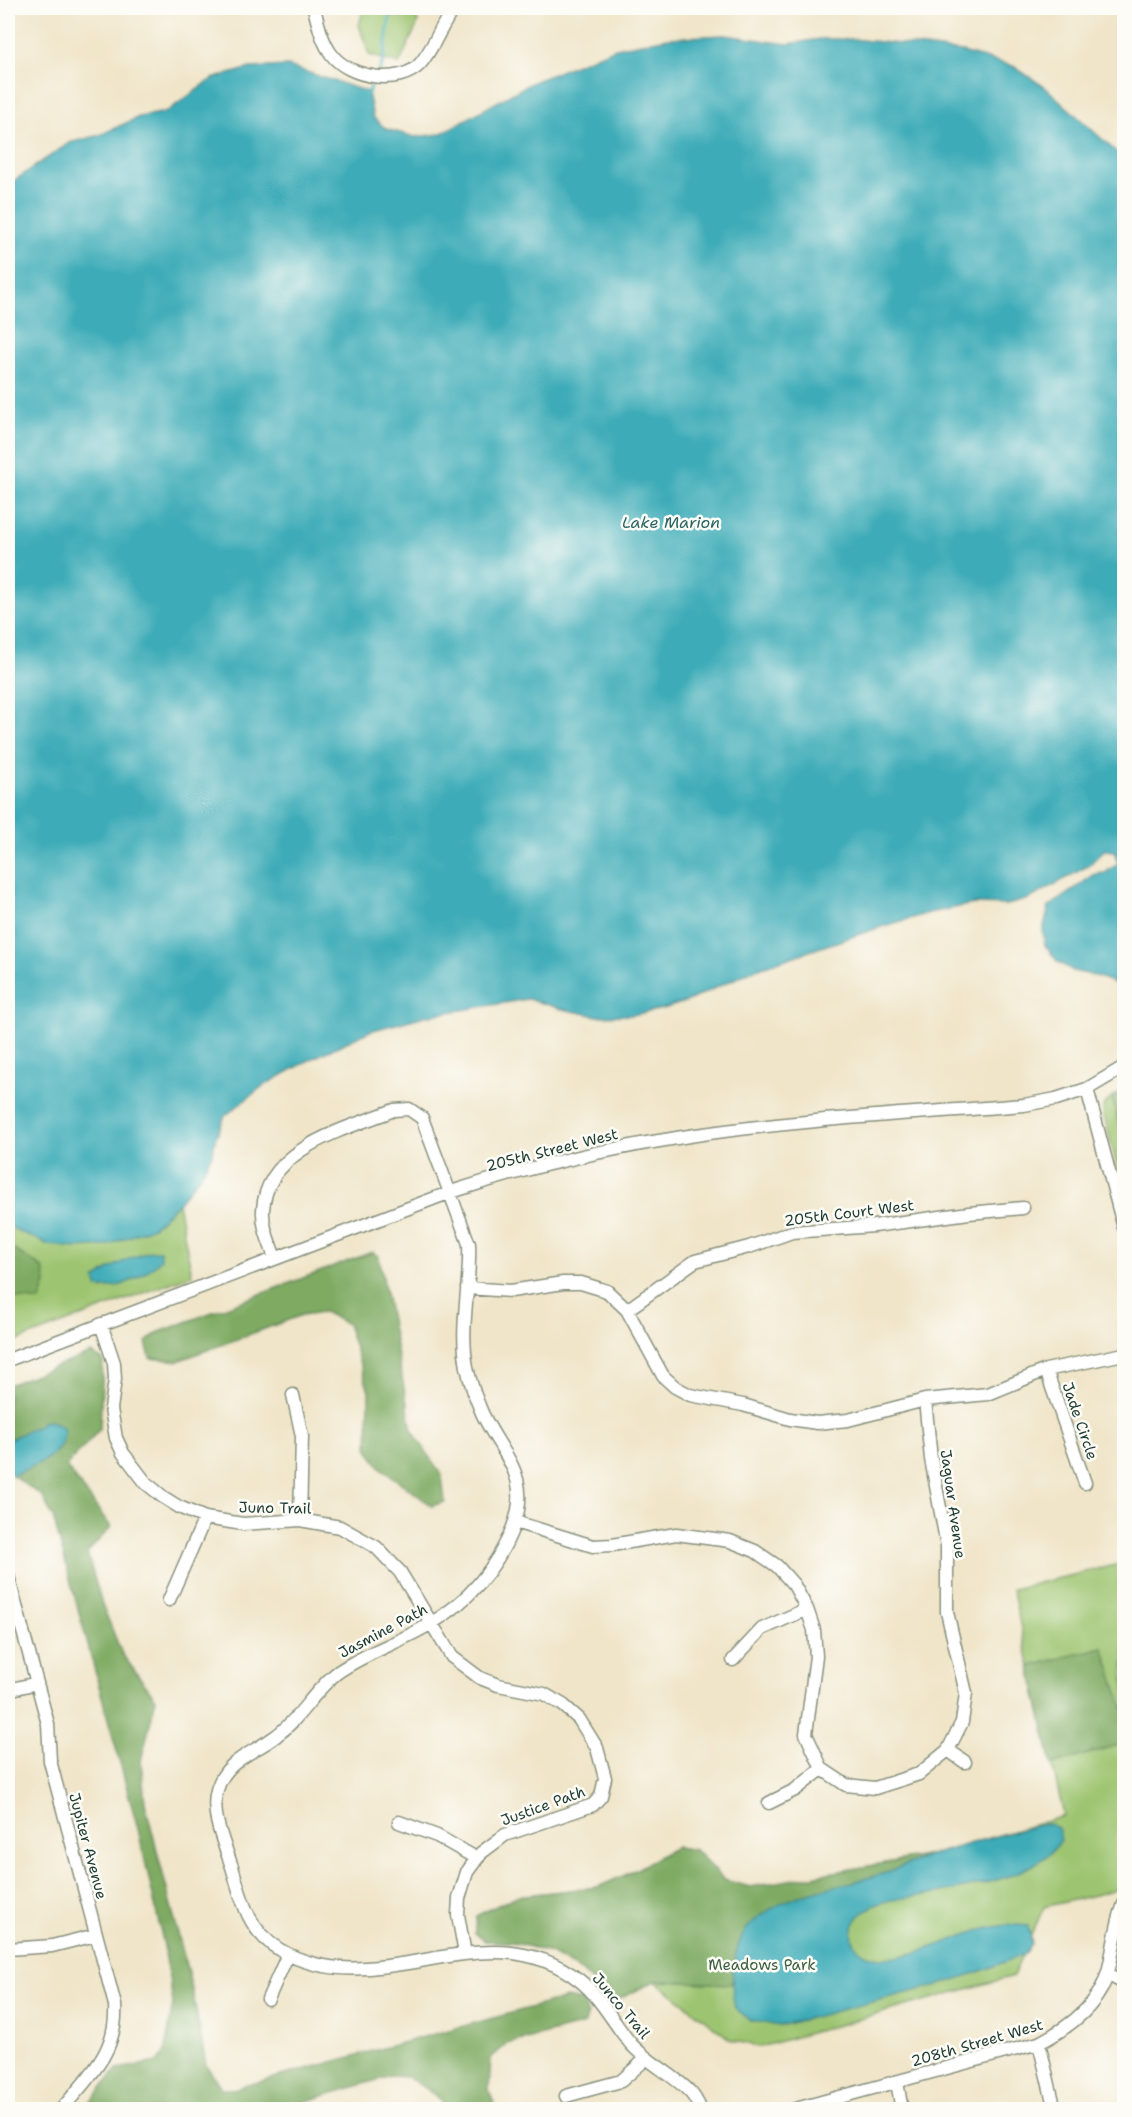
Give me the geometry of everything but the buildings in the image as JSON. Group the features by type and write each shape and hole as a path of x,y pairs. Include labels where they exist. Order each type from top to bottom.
{"street":[{"path":"314,8 319,29 332,55 345,68 369,76 394,78 419,65 454,8"},
{"name":"205th Street West","path":"8,1360 451,1192 524,1171 603,1152 690,1136 786,1125 1024,1105 1056,1099 1087,1089 1125,1067"},
{"path":"1087,1089 1125,1228"},
{"name":"Jasmine Path","path":"275,1258 265,1230 263,1209 268,1187 279,1167 304,1147 394,1110 409,1109 422,1118 469,1244 470,1260 464,1333 467,1369 482,1413 516,1471 520,1497 515,1522 503,1551 483,1580 458,1605 430,1624 354,1662 335,1675 315,1693 295,1720 281,1733 231,1765 219,1785 215,1799 216,1814 247,1914 266,1941 288,1954 327,1966 366,1969 465,1953"},
{"name":"205th Court West","path":"627,1310 695,1261 749,1247 792,1232 874,1226 1023,1208"},
{"path":"467,1288 511,1291 563,1283 581,1283 607,1292 627,1310 663,1376 675,1388 690,1395 743,1405 790,1419 817,1423 848,1420 925,1400 988,1394 1046,1370 1125,1353"},
{"name":"Juno Trail","path":"101,1324 114,1363 112,1424 123,1453 146,1483 163,1497 205,1518 243,1524 300,1521 340,1527 376,1547 400,1572 430,1624"},
{"name":"Jade Circle","path":"1046,1370 1085,1483"},
{"path":"293,1395 302,1436 300,1521"},
{"name":"Jaguar Avenue","path":"822,1769 846,1785 875,1788 919,1774 948,1750 962,1722 966,1693 947,1612 947,1546 931,1459 925,1400"},
{"path":"169,1600 205,1518"},
{"path":"515,1522 593,1546 676,1534 730,1541 755,1551 777,1566 794,1585 807,1609 814,1630 816,1656 806,1734 822,1769 795,1790 769,1803"},
{"name":"Jupiter Avenue","path":"8,1576 48,1724 50,1761 114,2005 113,2034 103,2059 61,2109"},
{"path":"733,1660 762,1629 807,1609"},
{"name":"Justice Path","path":"430,1624 452,1657 480,1678 508,1688 544,1694 573,1713 591,1737 604,1772 603,1790 593,1805 582,1811 505,1835 485,1849 477,1858 463,1881 459,1898 458,1915 465,1953"},
{"path":"8,1690 37,1683"},
{"path":"948,1750 965,1762"},
{"path":"399,1822 437,1836 477,1858"},
{"name":"208th Street West","path":"792,2109 1038,2043 1060,2032 1080,2017 1095,1998 1107,1974 1118,1920 1125,1904"},
{"path":"8,1949 52,1946 96,1935"},
{"name":"Junco Trail","path":"465,1953 510,1952 538,1958 564,1970 586,1986 633,2047 691,2093 701,2109"},
{"path":"268,1999 288,1954"},
{"path":"1107,1974 1125,1983"},
{"path":"1038,2043 1055,2109"},
{"path":"566,2096 621,2081 647,2058"},
{"path":"897,2082 902,2109"}],"green space":[{"path":"364,8 415,8 418,23 399,64 369,55 359,25"},
{"path":"1124,1090 1124,1129 1118,1122 1112,1097"},
{"path":"1112,1097 1118,1122 1124,1129 1124,1194 1103,1112 1103,1106"},
{"path":"178,1203 192,1275 14,1342 8,1317 8,1225 16,1230 153,1227"},
{"path":"8,1246 43,1268 46,1283 40,1301 8,1297"},
{"path":"372,1252 379,1257 412,1430 442,1476 445,1502 432,1506 382,1469 368,1450 369,1391 347,1324 324,1312 302,1315 178,1361 150,1358 146,1342 157,1333"},
{"path":"91,1353 103,1360 100,1429 66,1466 111,1527 87,1553 102,1604 122,1654 156,1699 141,1761 145,1803 192,1989 206,2065 222,2089 233,2089 566,1998 582,2001 588,2014 585,2024 507,2044 491,2058 489,2090 496,2109 445,2109 439,2098 408,2077 391,2076 279,2109 85,2109 117,2069 157,2062 165,2053 173,2003 164,1946 138,1829 53,1517 42,1496 12,1475 48,1458 58,1450 57,1423 42,1422 8,1440 8,1385"},
{"name":"Meadows Park","path":"1124,1563 1124,1879 1116,1890 1044,1907 1013,1976 760,2047 731,2040 655,1981 617,2000 607,1999 583,1972 551,1953 513,1942 485,1941 475,1933 476,1916 517,1896 598,1887 630,1873 676,1847 695,1850 724,1880 750,1887 931,1855 1064,1816 1012,1589"},
{"path":"1103,1647 1124,1711 1124,1743 1052,1765 1030,1666"},
{"path":"676,1847 695,1850 724,1880 750,1887 931,1855 885,1873 737,1953 732,1984 655,1981 617,2000 607,1999 583,1972 551,1953 513,1942 485,1941 475,1933 476,1916 517,1896 598,1887 630,1873"}],"water":[{"name":"Lake Marion","path":"725,35 788,44 820,39 852,39 901,44 962,52 1013,66 1045,87 1124,159 1124,987 1096,976 1073,971 1057,961 1045,945 1043,931 1049,907 1095,874 1105,873 1118,863 1114,851 1104,850 1088,866 1029,899 1007,905 974,904 929,913 881,927 753,970 688,1001 663,1009 632,1015 597,1016 528,999 425,1016 370,1031 311,1059 263,1086 225,1116 212,1154 202,1173 178,1203 153,1227 106,1246 77,1248 49,1245 16,1230 8,1225 8,185 69,143 100,135 139,117 166,112 212,79 250,68 288,66 368,92 373,117 386,129 415,137 440,134 531,83 616,48 668,38"},
{"path":"151,1251 160,1251 161,1259 148,1271 124,1284 98,1288 95,1280 108,1270"},
{"path":"50,1421 63,1427 64,1436 61,1445 48,1458 39,1463 12,1475 8,1472 8,1440 42,1422"},
{"path":"1043,1824 1058,1828 1061,1840 1036,1864 980,1885 877,1904 859,1917 852,1935 861,1951 871,1956 885,1958 912,1954 994,1927 1028,1926 1032,1943 1025,1954 942,1984 779,2026 750,2020 735,2008 732,1988 736,1953 744,1933 764,1913 814,1891 868,1878 960,1846"}],"waterway":[{"path":"378,73 383,62 391,8"},
{"path":"367,95 375,79"}]}
